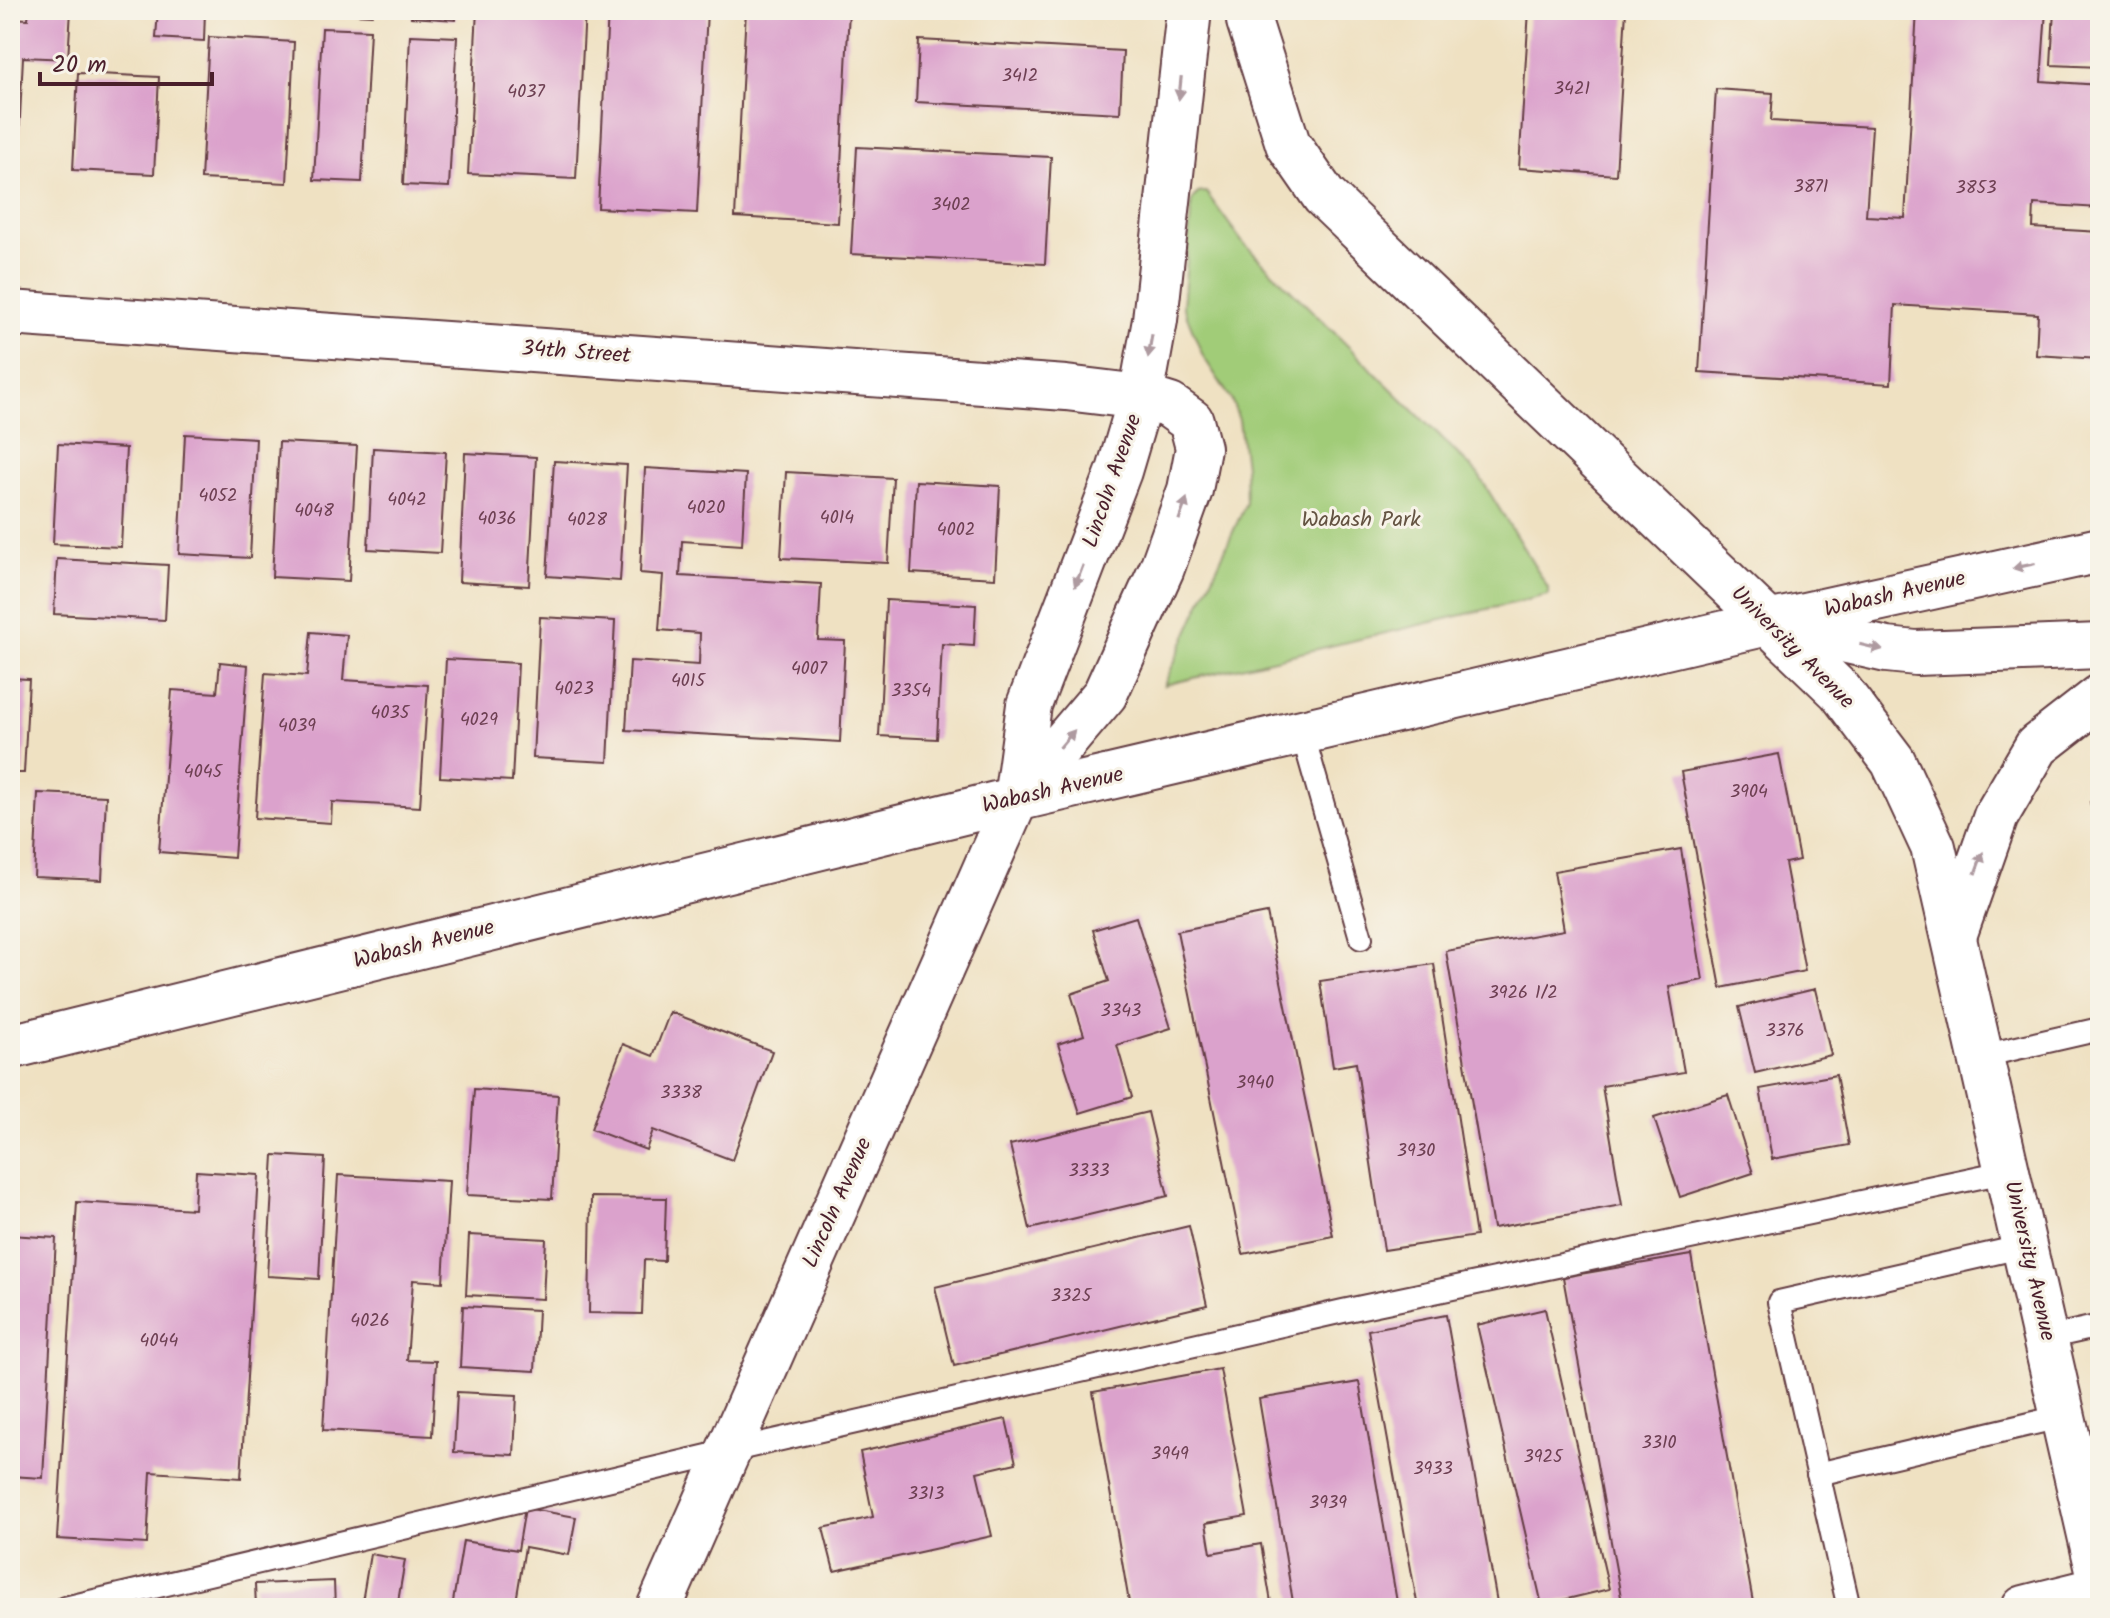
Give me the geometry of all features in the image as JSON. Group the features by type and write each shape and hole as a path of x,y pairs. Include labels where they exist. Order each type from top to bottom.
{"main road":[{"path":"1141,397 1155,320 1189,10"},
{"name":"University Avenue","path":"1249,10 1249,21 1288,144 1324,196 1840,691 1893,761 1933,847 2100,1579"},
{"name":"34th Street","path":"10,313 1066,388 1141,397"},
{"name":"Lincoln Avenue","path":"659,1608 1016,799 1029,705 1119,471 1141,397 1170,406 1191,421 1198,448 1190,490 1162,568 1105,694 1016,799"},
{"name":"Wabash Avenue","path":"10,1047 1016,799 1768,623 2100,550"},
{"path":"1768,623 1887,650 1916,653 2100,646"},
{"path":"1954,936 1996,816 2037,746 2100,697"},
{"path":"2024,1608 2100,1589"}],"lane":[{"path":"1302,732 1361,938"},
{"path":"1982,1056 2100,1029"},
{"path":"65,1608 729,1451 1343,1311 2009,1171"},
{"path":"1849,1608 1779,1302 2025,1246"},
{"path":"2046,1338 2100,1326"},
{"path":"1818,1474 2064,1416"}],"green space":[{"name":"Wabash Park","path":"1206,192 1243,243 1478,474 1548,588 1548,595 1164,685 1246,503 1239,420 1231,399 1203,356 1183,306 1192,201 1198,193"}],"building":[{"path":"29,10 71,10 68,59 23,57 18,156 10,156 10,18 28,19"},
{"path":"158,10 205,10 204,41 156,38"},
{"path":"319,10 373,10 372,15"},
{"path":"412,10 456,10 456,20 411,17"},
{"path":"477,10 585,10 576,179 468,174"},
{"path":"608,10 707,10 697,213 598,208"},
{"path":"746,10 849,10 838,223 735,217"},
{"path":"1529,10 1626,10 1616,175 1519,168"},
{"path":"1917,10 2046,10 2041,81 2100,85 2100,208 2034,204 2033,228 2100,232 2100,359 2036,355 2038,314 1895,305 1891,384 1699,372 1716,89 1773,93 1771,121 1872,127 1866,216 1905,218"},
{"path":"2054,10 2100,10 2100,67 2051,65"},
{"path":"322,28 370,30 362,182 314,180"},
{"path":"410,35 457,37 449,187 403,185"},
{"path":"209,37 294,42 287,183 201,179"},
{"path":"919,40 1123,51 1120,113 916,102"},
{"path":"78,73 159,77 154,174 73,170"},
{"path":"857,147 1051,157 1045,264 851,254"},
{"path":"185,434 256,438 250,558 179,554"},
{"path":"10,442 15,442 12,477 10,477"},
{"path":"279,442 357,446 349,581 272,577"},
{"path":"58,444 126,448 121,547 53,544"},
{"path":"373,448 446,452 440,553 368,549"},
{"path":"465,453 536,457 529,586 459,582"},
{"path":"554,461 627,465 620,581 547,576"},
{"path":"645,468 746,474 742,545 682,541 680,576 821,584 818,640 845,641 840,742 626,730 630,661 699,665 700,633 659,630 663,575 640,573"},
{"path":"786,472 893,478 888,563 781,558"},
{"path":"916,481 1000,486 995,578 911,573"},
{"path":"57,559 168,565 165,620 54,614"},
{"path":"886,600 976,605 974,646 942,644 937,739 879,736"},
{"path":"540,617 615,621 608,762 533,758"},
{"path":"311,632 347,635 343,680 428,685 420,807 332,802 331,823 255,818 265,673 307,676"},
{"path":"446,659 518,663 512,781 440,777"},
{"path":"220,662 248,665 234,858 159,852 172,690 217,693"},
{"path":"10,678 29,679 24,773 10,773"},
{"path":"1779,754 1799,860 1785,863 1805,971 1721,988 1681,772"},
{"path":"38,793 106,796 102,880 34,877"},
{"path":"2100,800 2100,840 2099,840 2090,802"},
{"path":"1681,849 1703,980 1669,987 1684,1072 1602,1086 1622,1205 1493,1228 1446,951 1564,930 1554,871"},
{"path":"1267,913 1333,1236 1243,1254 1177,931"},
{"path":"1136,917 1171,1028 1117,1045 1132,1097 1080,1113 1058,1044 1084,1035 1071,994 1109,981 1093,930"},
{"path":"1434,964 1476,1236 1384,1250 1356,1063 1333,1067 1320,981"},
{"path":"1815,989 1831,1055 1755,1073 1739,1007"},
{"path":"670,1012 772,1051 732,1160 653,1130 646,1150 591,1129 623,1044 653,1056"},
{"path":"1836,1075 1849,1145 1772,1159 1760,1089"},
{"path":"474,1089 558,1095 552,1199 467,1195"},
{"path":"1728,1095 1753,1173 1680,1197 1654,1118"},
{"path":"1148,1112 1168,1196 1030,1229 1010,1145"},
{"path":"274,1155 325,1158 319,1279 267,1276"},
{"path":"196,1171 259,1175 241,1478 151,1472 147,1544 57,1539 77,1202 194,1209"},
{"path":"338,1175 449,1181 443,1282 413,1280 407,1360 436,1361 432,1436 323,1430"},
{"path":"591,1197 666,1198 664,1261 644,1260 642,1314 589,1313"},
{"path":"1189,1226 1207,1305 954,1366 935,1287"},
{"path":"10,1235 56,1238 43,1478 10,1476"},
{"path":"469,1235 546,1239 543,1299 466,1295"},
{"path":"1691,1255 1754,1608 1623,1608 1563,1277"},
{"path":"463,1306 538,1310 535,1371 460,1367"},
{"path":"1545,1309 1609,1589 1542,1605 1477,1325"},
{"path":"1446,1315 1498,1608 1418,1608 1368,1330"},
{"path":"1220,1369 1247,1516 1206,1523 1211,1553 1261,1544 1272,1608 1130,1608 1093,1392"},
{"path":"1359,1382 1398,1608 1294,1608 1259,1399"},
{"path":"457,1392 517,1395 514,1455 454,1452"},
{"path":"1006,1419 1016,1463 977,1472 992,1536 834,1571 823,1528 873,1517 860,1452"},
{"path":"525,1508 576,1517 569,1555 525,1547 515,1608 452,1608 463,1541 518,1550"},
{"path":"370,1554 405,1560 397,1608 361,1608"},
{"path":"334,1581 335,1608 256,1608 255,1584"}]}
